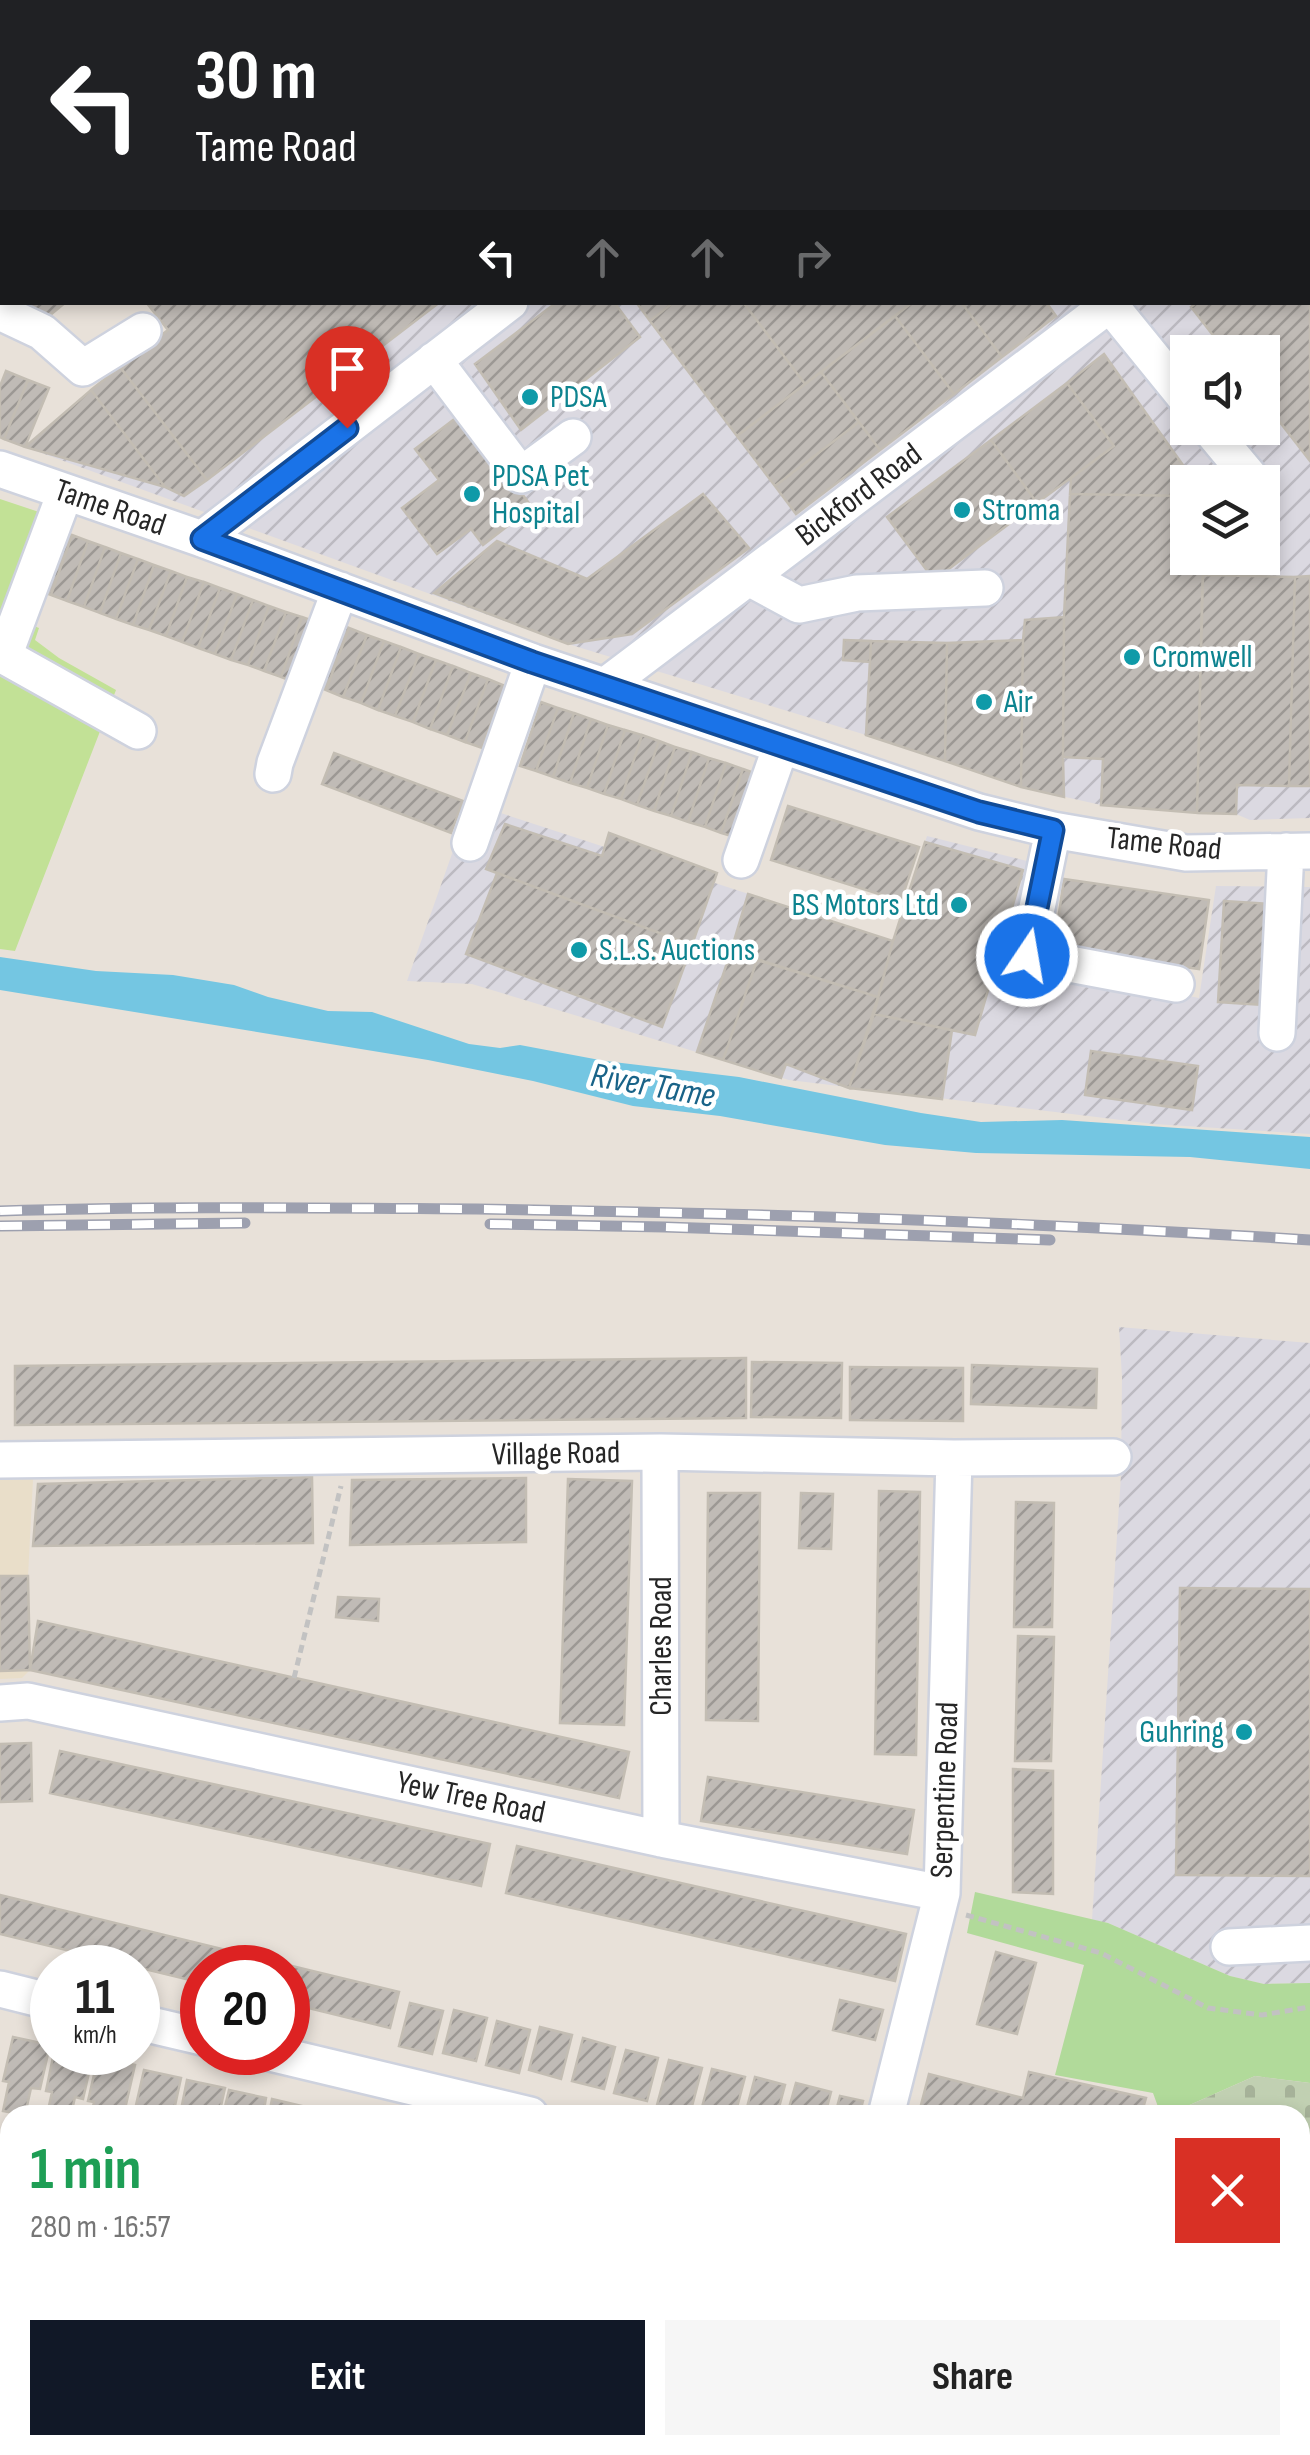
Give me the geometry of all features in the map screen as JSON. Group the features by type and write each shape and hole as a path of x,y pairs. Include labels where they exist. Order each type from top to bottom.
{"street":[{"path":"202,539 506,305"},
{"name":"Bickford Road","path":"605,686 1110,305"},
{"path":"1112,305 1170,378"},
{"path":"0,312 42,332 83,368 144,332"},
{"path":"434,360 521,476 573,437"},
{"path":"1223,445 1240,465"},
{"name":"Tame Road","path":"0,470 202,539 532,662 979,812 1053,830 1186,852 1298,851"},
{"path":"65,494 4,656 138,731"},
{"path":"749,578 799,604 857,593 985,588"},
{"path":"274,774 340,590"},
{"path":"470,844 532,662"},
{"path":"741,860 780,746"},
{"path":"1053,830 1027,956 1176,984"},
{"path":"1276,1033 1298,851"},
{"name":"Village Road","path":"0,1460 660,1452 954,1458 1113,1456"},
{"name":"Charles Road","path":"660,1452 661,1839"},
{"name":"Serpentine Road","path":"889,2105 941,1899 954,1458"},
{"name":"Yew Tree Road","path":"0,1703 28,1702 941,1899"},
{"path":"1229,1947 1310,1944"},
{"path":"0,1989 30,1996"},
{"path":"310,2062 488,2105"}],"path":[{"path":"294,1678 345,1456"},
{"path":"941,1899 1102,1954 1208,2008 1262,2015 1310,2007"}],"shaded area":[{"path":"148,305 1310,305 1310,818 1250,820 1236,814 1101,805 1021,787 568,644 25,447 167,330"},
{"path":"470,803 893,941 927,836 1035,863 1002,959 1199,998 1216,886 1310,887 1310,1134 1154,1124 789,1080 472,984 407,981"},
{"path":"1119,1327 1310,1343 1310,1983 1264,1984 1230,1976 1108,1923 1092,1920 1121,1475"},
{"path":"33,1479 28,1576 30,1670 22,1678 0,1679 0,1480"}],"green space":[{"path":"0,499 42,513 6,615 39,628 35,640 116,690 15,951 0,949"},
{"path":"975,1892 1108,1923 1230,1976 1264,1984 1310,1983 1310,2083 1255,2076 1190,2105 1157,2105 1153,2093 1055,2075 1084,1965 967,1933"},
{"path":"1255,2076 1310,2083 1310,2105 1190,2105"}],"water":[{"name":"River Tame","path":"0,957 234,985 328,1011 372,1012 469,1044 500,1048 520,1045 605,1061 739,1077 981,1122 1062,1120 1310,1137 1310,1169 1190,1157 976,1153 885,1145 720,1116 633,1106 428,1060 0,990"}],"building":[{"path":"25,305 62,305 49,316"},
{"path":"148,305 436,305 207,480 120,367 168,330"},
{"name":"PDSA","path":"553,305 616,305 640,337 521,430 475,364"},
{"path":"638,305 670,305 650,321"},
{"path":"670,305 745,305 805,384 737,436 650,321"},
{"path":"745,305 909,305 805,384"},
{"path":"909,305 963,305 1002,357 954,394 895,316"},
{"path":"963,305 1048,305 1056,316 1002,357"},
{"path":"1193,305 1310,305 1310,461 1280,422 1280,335 1213,335 1191,307"},
{"path":"895,316 954,394 880,450 821,372"},
{"path":"1104,354 1183,465 1170,465 1170,496 1070,494 1071,478 1114,446 1067,383"},
{"path":"120,367 207,480 184,496 165,487 91,390"},
{"path":"6,371 28,380 4,439 0,437 0,386"},
{"path":"821,372 859,422 775,486 737,436"},
{"path":"28,380 49,388 25,447 4,439"},
{"path":"1067,383 1114,446 1037,503 991,440"},
{"path":"91,390 165,487 25,447"},
{"name":"PDSA Pet Hospital","path":"461,414 532,507 483,545 471,529 437,554 402,508 439,480 415,449"},
{"path":"859,422 880,450 796,514 775,486"},
{"name":"Stroma","path":"991,440 1037,503 934,580 887,517"},
{"path":"703,494 749,548 632,634 568,644 434,593 497,541 587,579"},
{"name":"Cromwell","path":"1070,494 1170,496 1170,575 1203,575 1197,813 1101,805 1103,759 1063,757"},
{"path":"56,530 72,535 51,595 34,589"},
{"path":"72,535 88,541 67,601 51,595"},
{"path":"88,541 105,547 84,607 67,601"},
{"path":"105,547 121,553 100,613 84,607"},
{"path":"121,553 138,559 116,619 100,613"},
{"path":"138,559 154,565 133,625 116,619"},
{"path":"154,565 171,571 149,630 133,625"},
{"path":"171,571 187,577 166,636 149,630"},
{"path":"1203,575 1295,577 1289,786 1237,785 1236,814 1197,813"},
{"path":"1310,576 1310,786 1289,786 1295,577"},
{"path":"187,577 204,582 182,642 166,636"},
{"path":"204,582 220,588 198,648 182,642"},
{"path":"220,588 237,594 215,654 198,648"},
{"path":"237,594 253,600 231,660 215,654"},
{"path":"253,600 269,606 248,665 231,660"},
{"path":"269,606 286,612 264,671 248,665"},
{"path":"286,612 302,617 281,677 264,671"},
{"path":"302,617 319,623 297,683 281,677"},
{"path":"1064,617 1064,797 1021,787 1025,620"},
{"path":"332,622 349,628 326,690 309,684"},
{"path":"349,628 367,635 343,697 326,690"},
{"path":"367,635 384,641 361,703 343,697"},
{"path":"844,640 871,641 870,662 843,660"},
{"name":"Air","path":"1023,640 1021,787 945,761 947,643"},
{"path":"384,641 401,647 378,710 361,703"},
{"path":"871,641 947,643 945,761 866,735"},
{"path":"401,647 419,654 395,716 378,710"},
{"path":"419,654 436,660 413,722 395,716"},
{"path":"436,660 453,666 430,729 413,722"},
{"path":"453,666 471,673 447,735 430,729"},
{"path":"471,673 488,679 465,742 447,735"},
{"path":"488,679 505,686 482,748 465,742"},
{"path":"541,702 558,708 536,771 520,766"},
{"path":"558,708 574,713 553,777 536,771"},
{"path":"574,713 591,719 570,783 553,777"},
{"path":"591,719 608,725 587,788 570,783"},
{"path":"608,725 625,730 604,794 587,788"},
{"path":"625,730 642,735 621,799 604,794"},
{"path":"642,735 659,741 637,805 621,799"},
{"path":"659,741 675,747 654,811 637,805"},
{"path":"675,747 692,752 671,816 654,811"},
{"path":"692,752 709,758 688,822 671,816"},
{"path":"334,753 463,801 451,833 322,784"},
{"path":"709,758 726,763 705,827 688,822"},
{"path":"726,763 743,769 721,833 705,827"},
{"path":"743,769 760,775 738,838 721,833"},
{"path":"788,806 919,847 901,901 771,860"},
{"path":"505,824 602,856 609,833 717,873 692,945 486,869"},
{"name":"BS Motors Ltd","path":"925,842 1023,870 975,1035 874,1014"},
{"name":"S.L.S. Auctions","path":"497,873 692,945 662,1027 466,954"},
{"path":"1064,879 1209,900 1199,969 1054,948"},
{"path":"748,894 893,941 878,997 731,951"},
{"path":"1224,901 1270,904 1263,1005 1218,1002"},
{"path":"731,951 757,960 723,1060 697,1052"},
{"path":"757,960 878,997 849,1088 786,1064 781,1078 723,1060"},
{"path":"874,1014 952,1030 942,1099 849,1088"},
{"path":"1091,1051 1198,1066 1192,1110 1085,1095"},
{"path":"746,1358 746,1418 15,1425 15,1366"},
{"path":"752,1362 842,1363 841,1418 751,1417"},
{"path":"972,1365 1097,1369 1096,1408 971,1404"},
{"path":"850,1367 963,1368 963,1421 850,1420"},
{"path":"312,1477 313,1543 33,1546 38,1484"},
{"path":"526,1478 526,1542 350,1545 352,1480"},
{"path":"568,1479 632,1481 624,1725 560,1723"},
{"path":"879,1491 920,1492 916,1755 875,1754"},
{"path":"708,1493 760,1493 758,1721 706,1720"},
{"path":"801,1493 833,1494 831,1549 799,1548"},
{"path":"1016,1502 1054,1503 1052,1627 1014,1627"},
{"path":"0,1576 28,1576 30,1670 0,1671"},
{"name":"Guhring","path":"1180,1588 1310,1589 1310,1876 1176,1875"},
{"path":"338,1597 379,1599 378,1621 336,1617"},
{"path":"38,1621 629,1752 619,1798 30,1670"},
{"path":"1018,1636 1054,1637 1051,1761 1015,1761"},
{"path":"31,1743 32,1801 0,1802 0,1744"},
{"path":"60,1751 490,1844 481,1886 50,1793"},
{"path":"1013,1769 1053,1771 1053,1894 1013,1892"},
{"path":"708,1777 914,1810 907,1854 701,1821"},
{"path":"517,1846 906,1934 895,1981 506,1893"},
{"path":"0,1895 206,1945 180,1945 180,1978 160,1973 160,1945 45,1945 0,1934"},
{"path":"996,1952 1036,1963 1017,2034 977,2024"},
{"path":"310,1970 399,1992 390,2028 310,2008"},
{"path":"840,2000 883,2010 875,2040 833,2030"},
{"path":"410,2003 443,2011 432,2054 399,2046"},
{"path":"454,2010 487,2018 476,2061 443,2053"},
{"path":"497,2021 530,2030 519,2073 486,2065"},
{"path":"540,2027 572,2035 561,2079 529,2070"},
{"path":"13,2037 30,2041 30,2075 43,2075 40,2089 31,2088 27,2105 4,2105 9,2082 3,2081"},
{"path":"583,2038 615,2047 604,2089 572,2081"},
{"path":"626,2050 658,2058 647,2101 614,2093"},
{"path":"669,2060 702,2068 692,2105 657,2105"},
{"path":"712,2069 745,2077 738,2105 703,2105"},
{"path":"1029,2072 1146,2098 1144,2105 921,2105 929,2074 1023,2098"},
{"path":"49,2075 88,2075 83,2099 75,2097 73,2105 49,2105 52,2092 46,2091"},
{"path":"94,2075 133,2075 126,2105 93,2105 88,2101"},
{"path":"143,2075 181,2078 175,2105 136,2105"},
{"path":"755,2077 785,2085 780,2105 748,2105"},
{"path":"187,2080 225,2088 221,2105 182,2105"},
{"path":"796,2083 831,2092 828,2105 790,2105"},
{"path":"229,2090 266,2098 265,2105 225,2105"},
{"path":"840,2096 863,2101 862,2105 838,2105"},
{"path":"272,2099 297,2105 271,2105"}],"railway":[{"path":"0,1211 298,1208 685,1213 998,1223 1310,1240"},
{"path":"0,1226 245,1223"},
{"path":"490,1224 1050,1240"}],"place":[{"name":"PDSA","path":"530,397"},
{"name":"PDSA Pet Hospital","path":"472,494"},
{"name":"Stroma","path":"962,510"},
{"name":"Cromwell","path":"1132,657"},
{"name":"Air","path":"984,702"},
{"name":"BS Motors Ltd","path":"959,905"},
{"name":"S.L.S. Auctions","path":"579,950"},
{"name":"Guhring","path":"1244,1732"}],"route":[{"path":"347,428 202,539 532,662 979,812 1053,830 1027,956"}]}
